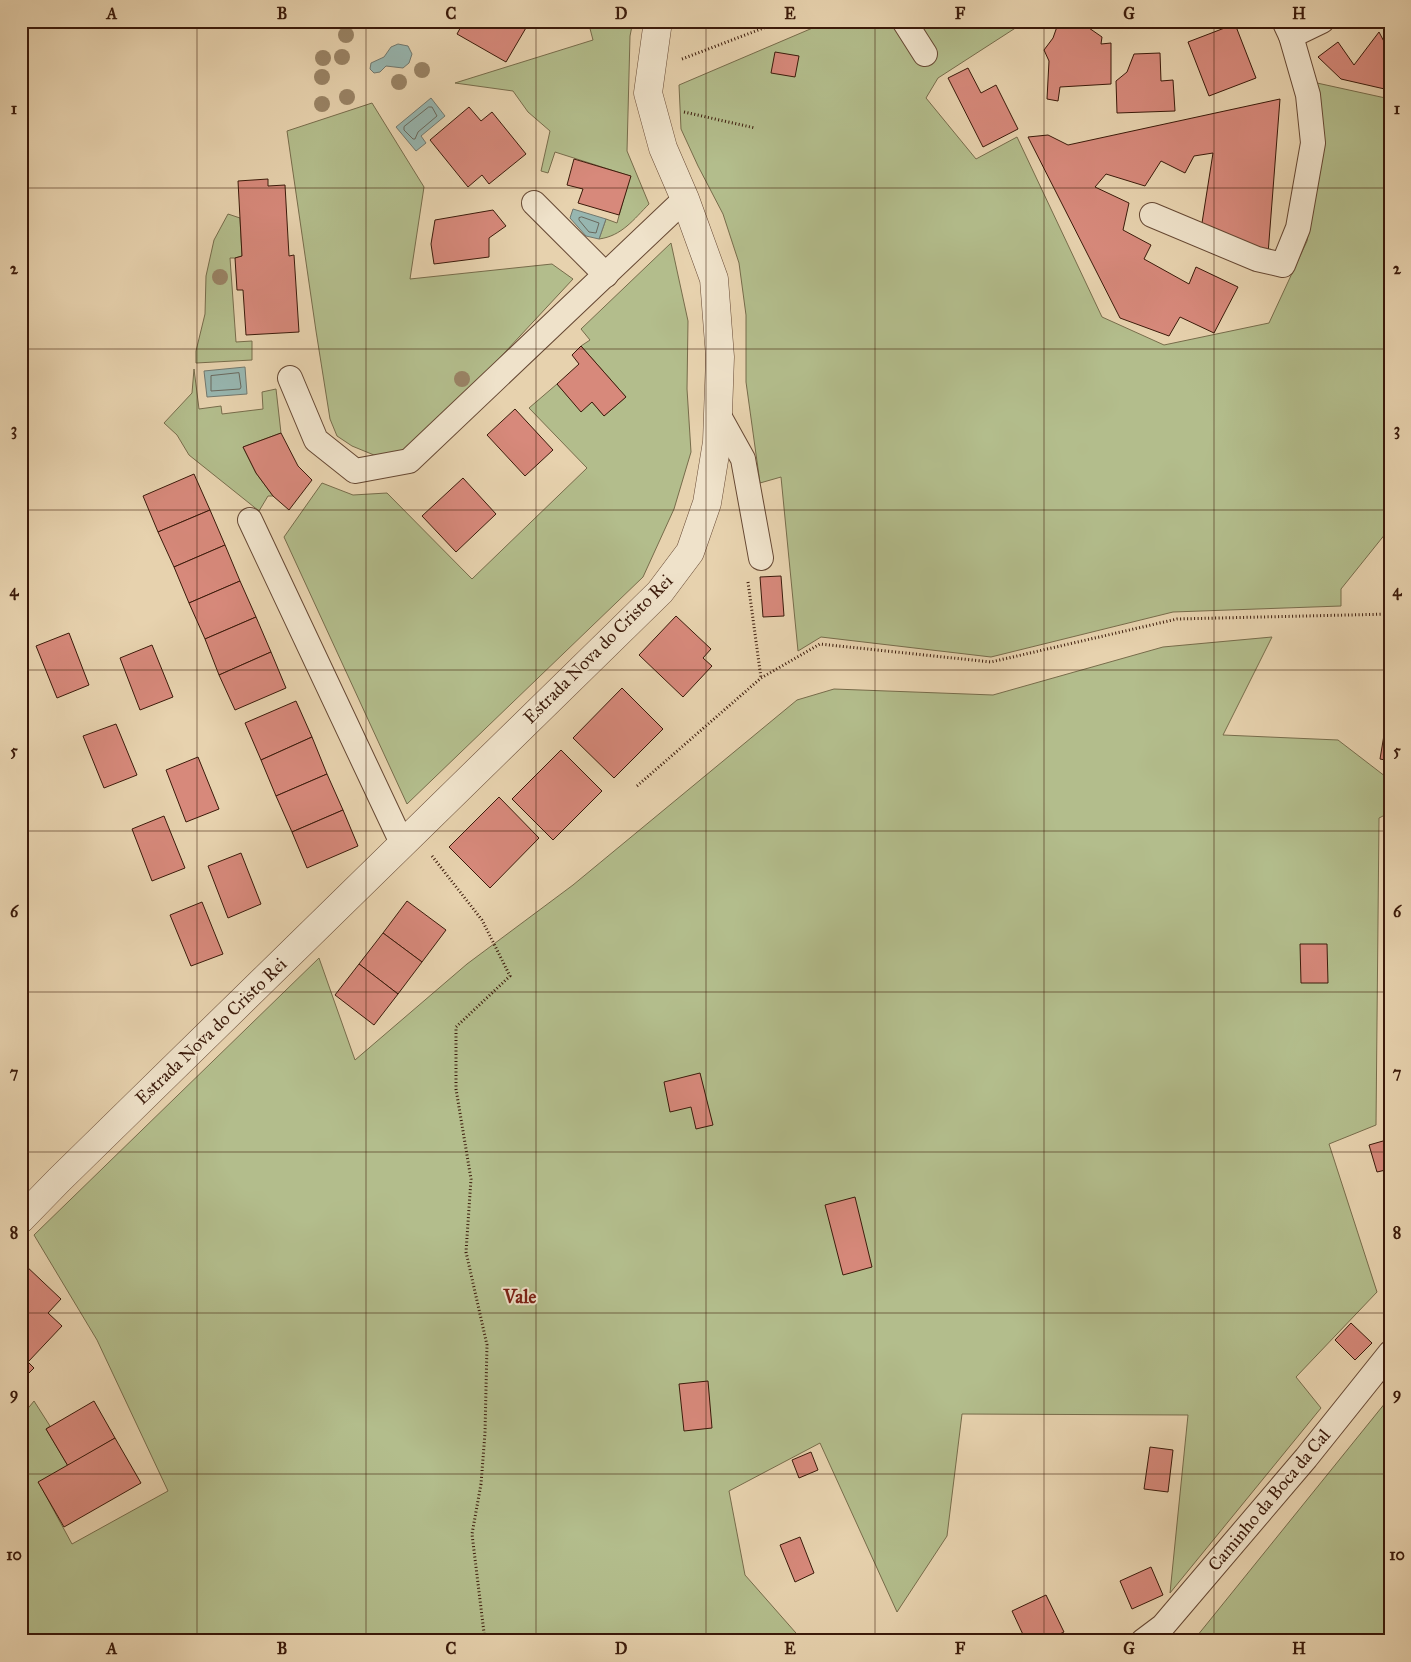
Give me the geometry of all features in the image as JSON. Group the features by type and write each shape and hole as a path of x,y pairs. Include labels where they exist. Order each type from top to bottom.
{"street":[{"name":"Estrada Nova do Cristo Rei","path":"21,1219 407,838 660,592 690,552 707,504 717,442 720,357 714,279 685,199 663,148 648,93 658,21"},
{"path":"904,21 925,54"},
{"path":"1152,215 1257,259 1283,265 1298,228 1313,143 1308,95 1288,29 1322,21"},
{"path":"290,378 316,440 355,471 409,461 685,199"},
{"path":"534,203 606,275"},
{"path":"718,414 743,459 761,558"},
{"path":"250,520 407,838"},
{"name":"Caminho da Boca da Cal","path":"1143,1641 1162,1626 1306,1458 1390,1353"}],"path":[{"path":"683,59 782,21"},
{"path":"678,111 755,128"},
{"path":"636,786 761,678 820,644 991,662 1178,619 1390,614"},
{"path":"407,838 482,920 510,976 456,1027 456,1089 471,1178 466,1252 487,1345 485,1433 481,1484 472,1534 485,1641"}],"green space":[{"path":"588,21 633,21 630,36 627,151 649,204 621,231 599,239 606,219 617,223 630,176 555,152 548,173 541,171 550,131 528,112 513,91 455,83 593,40"},
{"path":"829,21 1017,21 1017,27 938,78 926,98 976,159 1017,137 1102,317 1164,345 1269,323 1307,241 1324,148 1317,83 1390,99 1390,528 1341,589 1341,606 1173,612 991,657 821,637 798,651 781,477 760,483 746,382 746,315 739,263 723,214 681,129 679,85"},
{"path":"372,103 424,187 410,279 552,264 573,279 414,450 396,454 374,455 352,446 337,436 330,419 287,131"},
{"path":"228,214 240,218 242,256 230,258 236,342 252,341 252,360 196,363 196,351 205,314 206,276 214,240"},
{"path":"671,243 688,321 687,389 691,452 674,509 643,577 407,804 284,537 322,483 353,495 387,493 472,579 587,468 529,408 557,384 581,411 592,402 604,416 626,397 581,346 590,340 581,329"},
{"path":"194,369 199,409 221,406 222,414 263,409 262,392 276,389 281,433 243,447 256,473 273,496 268,496 259,511 189,455 177,435 164,423 192,393"},
{"path":"1272,637 1223,735 1338,740 1390,780 1389,813 1379,818 1376,1125 1329,1144 1377,1292 1296,1377 1321,1408 1170,1593 1188,1415 962,1414 947,1536 897,1612 820,1443 729,1491 745,1575 803,1641 21,1641 21,1417 34,1401 50,1426 46,1429 68,1466 39,1483 72,1544 168,1491 97,1340 34,1235 319,958 355,1060 467,964 573,885 797,700 834,689 993,695 1163,647"},
{"path":"1390,1397 1390,1641 1193,1641"}],"water":[{"path":"398,44 408,46 412,54 409,63 403,68 386,66 380,72 374,73 370,69 371,63 384,57 391,47"},
{"path":"431,98 445,116 421,136 426,143 416,151 396,127"},
{"path":"573,209 606,219 599,239 586,236 570,218"},
{"path":"245,367 247,394 207,397 204,371"}],"building":[{"path":"464,21 530,21 506,62 457,34"},
{"path":"1059,21 1089,21 1089,28 1102,37 1101,44 1111,43 1111,84 1060,87 1058,101 1047,99 1049,61 1044,50 1053,38"},
{"path":"1235,24 1256,78 1209,96 1188,42"},
{"path":"1379,32 1390,53 1389,90 1341,79 1318,57 1338,42 1354,65"},
{"path":"775,52 799,56 795,77 771,73"},
{"path":"1160,53 1161,81 1173,80 1175,111 1117,113 1116,81 1127,72 1134,54"},
{"path":"968,68 981,93 996,85 1018,129 983,147 948,78"},
{"path":"1280,99 1268,254 1202,223 1213,153 1194,156 1185,173 1161,161 1145,186 1106,174 1095,187 1129,203 1123,230 1151,245 1144,259 1189,284 1196,267 1238,287 1214,333 1180,317 1169,336 1120,318 1028,137 1048,135 1068,145"},
{"path":"469,107 481,121 492,112 526,154 489,184 482,175 468,187 430,140"},
{"path":"574,159 631,176 619,215 578,203 583,189 567,185"},
{"path":"268,179 268,186 285,185 289,256 294,255 299,332 246,335 243,290 237,290 235,258 242,256 238,181"},
{"path":"493,210 506,226 489,238 489,257 434,264 431,244 435,220"},
{"path":"581,346 626,397 604,416 592,402 581,412 557,384 579,364 572,355"},
{"path":"515,409 553,450 525,476 487,435"},
{"path":"281,433 298,466 312,480 289,510 273,496 256,473 243,447"},
{"path":"194,474 210,510 158,532 143,496"},
{"path":"463,478 496,514 456,552 422,516"},
{"path":"210,510 225,545 174,567 158,532"},
{"path":"225,545 240,581 189,603 174,567"},
{"path":"781,576 784,616 763,617 760,577"},
{"path":"240,581 256,617 205,639 189,603"},
{"path":"676,616 711,649 703,658 712,666 683,697 639,655"},
{"path":"256,617 271,652 219,675 205,639"},
{"path":"69,633 89,685 57,698 36,646"},
{"path":"152,645 173,697 140,710 120,658"},
{"path":"271,652 286,688 235,710 219,675"},
{"path":"622,688 663,729 614,778 573,738"},
{"path":"296,701 312,737 261,760 245,723"},
{"path":"116,724 137,775 104,788 83,736"},
{"path":"1385,729 1390,730 1390,761 1380,759"},
{"path":"312,737 327,774 276,796 261,760"},
{"path":"561,750 602,791 553,840 512,799"},
{"path":"198,757 219,809 186,822 166,770"},
{"path":"327,774 343,810 292,832 276,796"},
{"path":"499,797 539,838 490,888 449,847"},
{"path":"343,810 358,846 307,868 292,832"},
{"path":"164,816 185,868 152,881 132,829"},
{"path":"241,853 261,904 228,918 208,866"},
{"path":"407,901 446,930 422,962 383,933"},
{"path":"202,902 223,954 191,966 170,915"},
{"path":"383,933 422,962 398,994 359,964"},
{"path":"1300,944 1327,944 1328,983 1301,983"},
{"path":"359,964 398,994 374,1025 335,995"},
{"path":"700,1073 713,1125 696,1129 691,1107 670,1112 664,1082"},
{"path":"1390,1139 1390,1169 1377,1172 1369,1145"},
{"path":"855,1197 872,1267 843,1275 825,1205"},
{"path":"24,1264 61,1299 48,1313 62,1326 28,1362 34,1368 21,1381 21,1267"},
{"path":"1351,1323 1372,1343 1355,1360 1335,1340"},
{"path":"708,1381 712,1428 684,1431 679,1384"},
{"path":"94,1401 115,1438 68,1466 46,1429"},
{"path":"115,1438 141,1483 64,1527 38,1482"},
{"path":"1150,1447 1173,1450 1168,1492 1144,1489"},
{"path":"811,1452 818,1470 799,1478 792,1460"},
{"path":"800,1537 814,1573 795,1582 780,1545"},
{"path":"1151,1567 1163,1595 1132,1609 1120,1581"},
{"path":"1046,1595 1064,1632 1045,1641 1026,1641 1012,1611"}],"district":[{"name":"Vale","path":"520,1296"}]}
